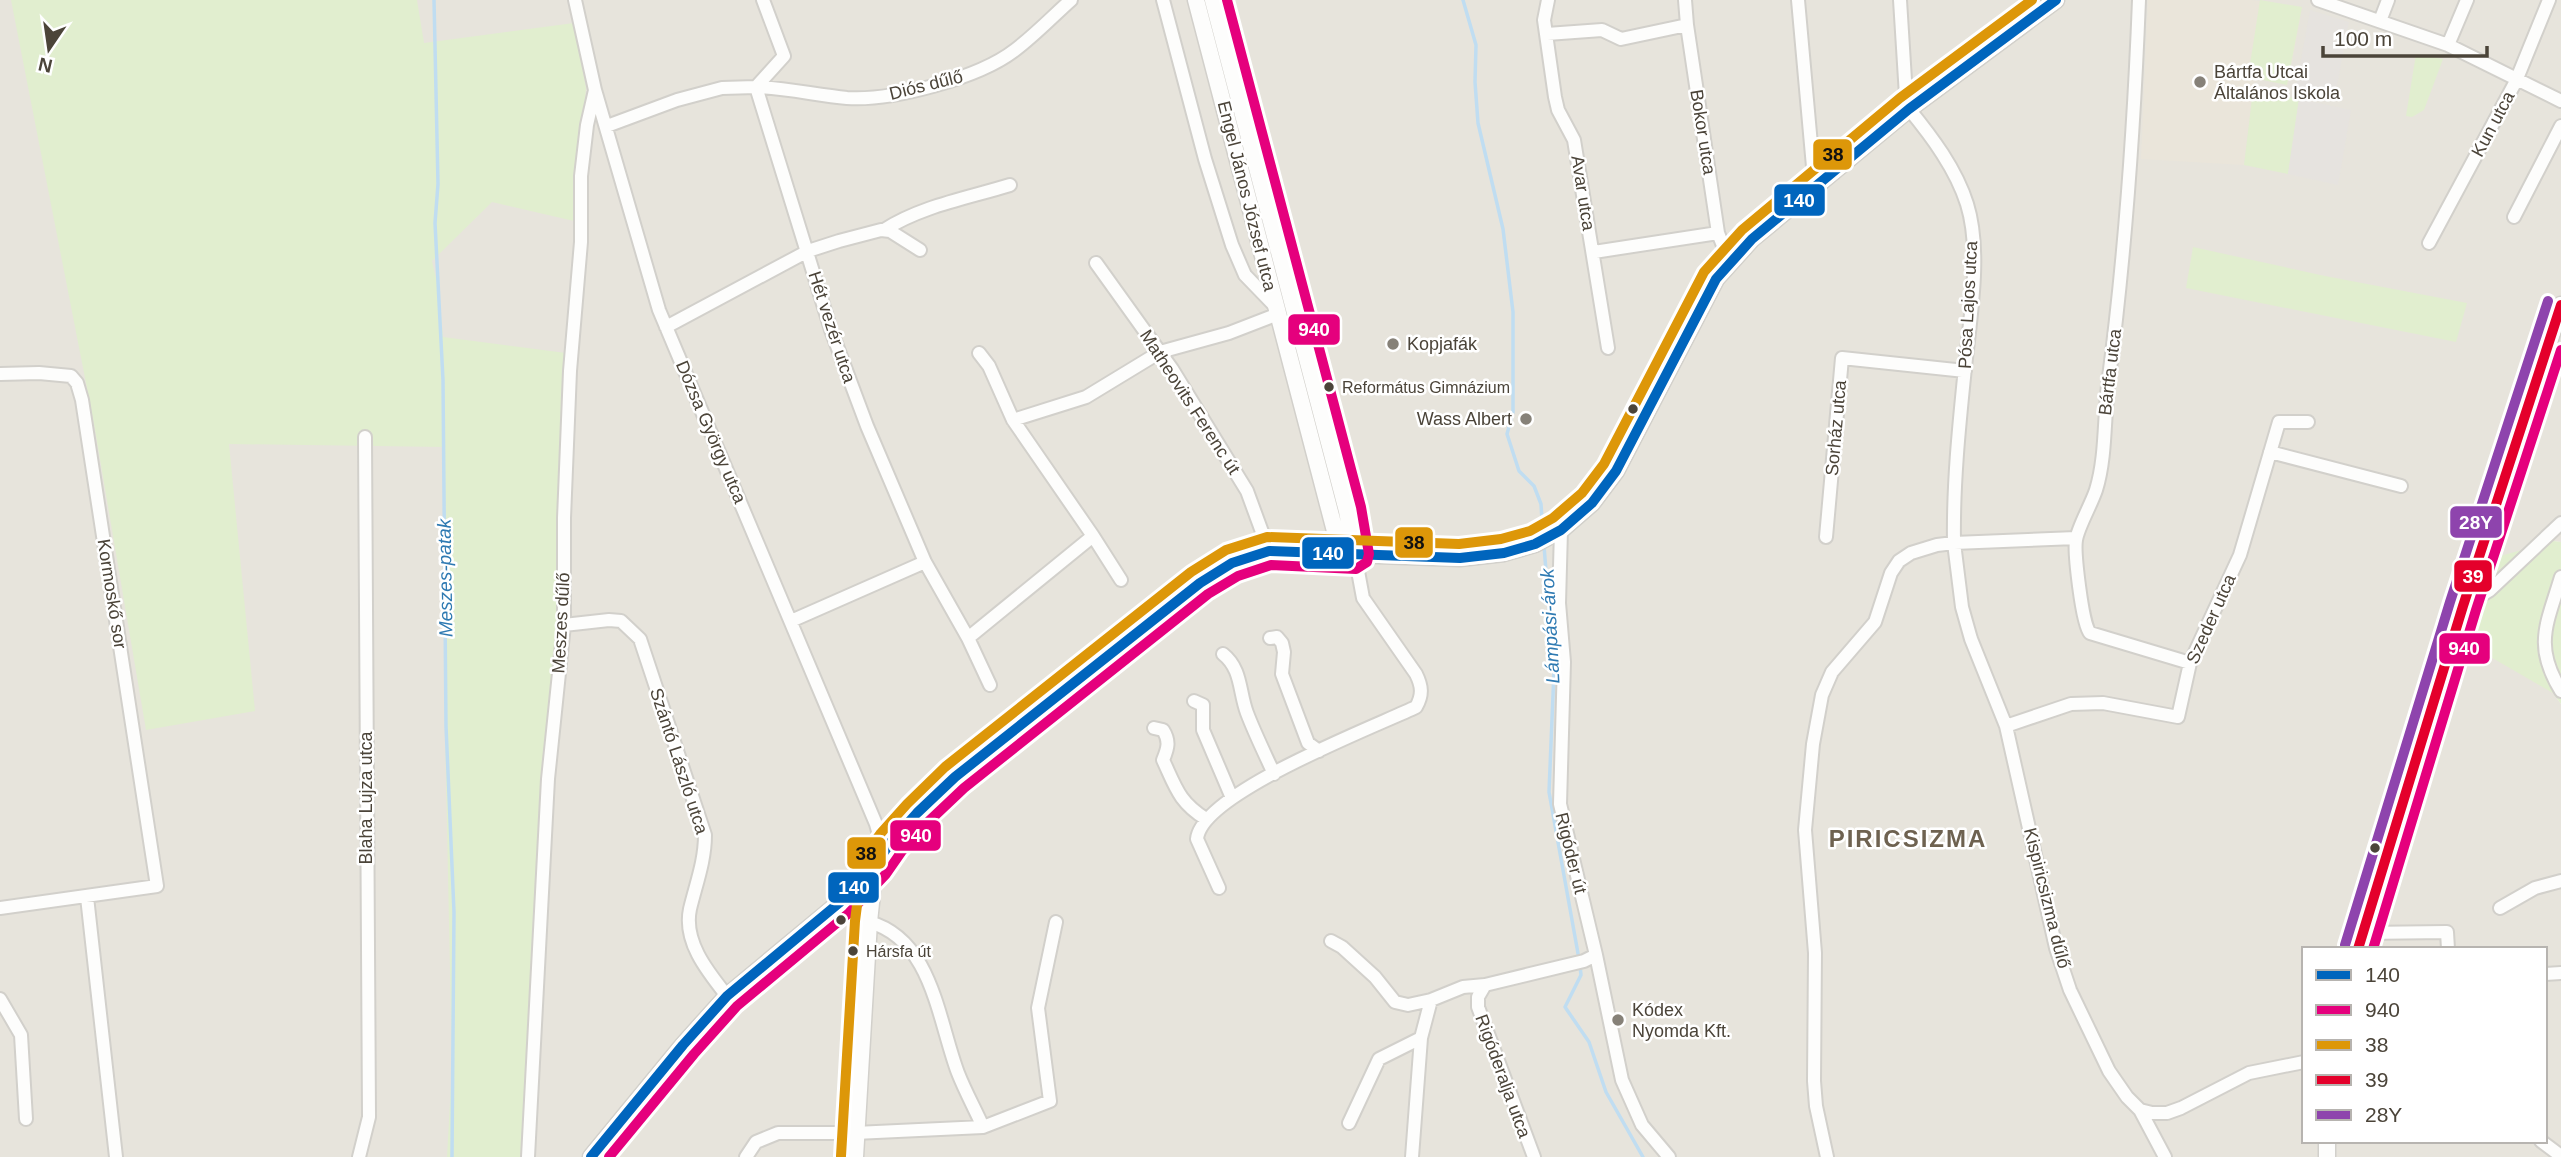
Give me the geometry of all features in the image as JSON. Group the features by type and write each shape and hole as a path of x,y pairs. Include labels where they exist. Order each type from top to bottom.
{"street":[{"name":"Dózsa György utca","path":"575,0 595,90 659,310 876,824 879,858"},
{"path":"756,87 784,57 763,0"},
{"name":"Diós dűlő","path":"607,126 677,100 722,88 782,88 848,98 880,96 964,76 986,68 1014,51 1071,0"},
{"path":"1013,420 1086,397 1160,352 1229,333 1276,310 1245,275 1232,246 1205,159 1163,0"},
{"name":"Engel János József utca","path":"1196,0 1276,310 1348,555"},
{"name":"Engel János József utca","path":"1213,0 1348,511 1348,555"},
{"name":"Avar utca","path":"1548,0 1544,20 1558,110 1574,140 1608,348"},
{"name":"Bokor utca","path":"1685,0 1718,233 1730,263"},
{"path":"1798,0 1815,189"},
{"name":"Pósa Lajos utca","path":"1900,0 1909,108 1955,174 1967,204 1972,229 1973,274 1953,503 1954,543"},
{"path":"591,1157 682,1045 727,996 839,903 917,813 955,778 1200,583 1232,563 1269,551 1460,558 1504,553 1535,544 1556,532 1592,503 1616,471 1716,279 1752,239 1909,108 2056,0"},
{"name":"Bártfa utca","path":"2139,0 2134,131 2117,317 2097,488 2076,538 2082,613 2090,633 2190,663"},
{"path":"2318,0 2448,45 2561,101"},
{"path":"2380,21 2388,0"},
{"path":"2448,45 2467,0"},
{"name":"Kun utca","path":"2429,243 2516,80 2549,0"},
{"path":"1547,34 1602,30 1621,39 1687,25"},
{"name":"Hét vezér utca","path":"756,87 831,330 888,481 915,535 925,562 968,638 990,685"},
{"name":"Meszes dűlő","path":"527,1157 548,779 564,625 564,518 570,371 581,242 581,176 587,125 595,90"},
{"path":"2514,217 2561,126"},
{"path":"666,327 808,251 884,230 899,220 1010,185"},
{"path":"884,230 920,250"},
{"path":"1594,252 1718,233"},
{"name":"Matheovits Ferenc út","path":"1096,263 1160,352 1247,491 1269,551"},
{"path":"2448,947 2447,932 2360,941 2463,606 2556,337 2561,305"},
{"path":"979,353 989,366 1013,420 1121,580"},
{"name":"Sorház utca","path":"1826,537 1842,358 1965,371"},
{"name":"Kormoskő sor","path":"0,374 71,376 77,383 82,400 157,886 86,897"},
{"name":"Szeder utca","path":"2006,726 2071,704 2103,703 2178,717 2190,663 2240,555 2278,422 2308,422"},
{"name":"Blaha Lujza utca","path":"359,1157 369,1117 365,437"},
{"path":"2270,452 2400,486"},
{"path":"2463,606 2490,590 2560,526"},
{"name":"Rigóder út","path":"1556,532 1564,662 1559,804 1597,955 1622,1080 1642,1125 1669,1157"},
{"path":"968,638 1093,536"},
{"path":"1827,1157 1816,1106 1814,1081 1815,953 1805,830 1813,744 1822,695 1832,672 1875,622 1891,573 1899,561 1911,553 1954,543 2076,538"},
{"name":"Kispiricsizma dűlő","path":"1954,543 1965,618 2006,726 2056,948 2070,990 2109,1071 2140,1110 2165,1157"},
{"path":"1219,888 1197,839 1198,831 1206,819 1232,798 1273,774 1416,707 1421,698 1421,685 1416,674 1363,598 1348,555"},
{"path":"791,621 925,562"},
{"path":"2561,577 2545,627 2544,641 2549,667 2561,691"},
{"name":"Szántó László utca","path":"564,625 621,621 639,639 705,835 705,853 688,925 694,946 708,972 727,996"},
{"path":"1270,638 1277,637 1282,643 1282,674 1308,743 1319,751"},
{"path":"1223,654 1233,662 1239,677 1242,699 1273,774"},
{"path":"1194,701 1203,705 1203,730 1232,798"},
{"path":"1154,727 1163,730 1167,736 1168,744 1163,760 1180,796 1186,805 1206,819"},
{"path":"855,1157 869,922 879,858"},
{"path":"2500,908 2535,888 2561,881"},
{"path":"0,905 86,897 116,1157"},
{"path":"869,922 891,930 904,940 915,957 931,988 958,1072 983,1127"},
{"path":"746,1157 756,1142 778,1133 855,1133 983,1127 1050,1101 1038,1008 1056,922"},
{"path":"1331,942 1342,947 1375,977 1395,1002 1408,1005 1431,1000 1463,987 1485,985 1579,962 1597,955"},
{"name":"Rigóderalja utca","path":"1485,985 1478,997 1478,1007 1534,1157"},
{"path":"0,999 21,1035 26,1119"},
{"path":"1412,1157 1421,1038 1431,1000"},
{"path":"1349,1123 1379,1059 1421,1038"},
{"path":"2140,1110 2152,1113 2181,1108 2249,1073 2302,1062"},
{"path":"2543,1143 2561,1156"}],"shaded area":[{"path":"0,0 2561,0 2561,542 2554,541 2553,693 2561,704 2561,1157 0,1157"},
{"name":"Bártfa Utcai Általános Iskola","path":"2148,0 2251,0 2302,7 2288,85 2259,79 2254,84 2244,165 2141,159"},
{"path":"2310,10 2349,22 2335,96 2296,87"},
{"path":"2299,99 2351,110 2338,185 2288,174"}],"green space":[{"path":"11,0 417,0 424,43 574,23 586,88 574,221 492,202 432,261 438,287 443,337 566,353 564,625 524,1157 447,1157 452,1065 444,685 445,447 229,444 255,711 146,730 94,424"},
{"path":"2260,0 2302,7 2287,85 2248,77"},
{"path":"2416,54 2443,59 2424,110 2412,117 2406,116"},
{"path":"2253,90 2299,99 2288,174 2244,165"},
{"path":"2193,247 2467,303 2456,342 2186,288"},
{"path":"2554,541 2561,542 2561,704 2553,693 2463,641 2497,557"}],"waterway":[{"name":"Meszes-patak","path":"434,0 438,184 435,223 443,380 446,726 454,912 452,1157"},
{"name":"Lámpási-árok","path":"1463,0 1476,45 1478,123 1503,229 1513,312 1513,412 1507,434 1519,471 1534,486 1541,504 1543,535"},
{"name":"Lámpási-árok","path":"1544,546 1554,671 1549,792 1579,959"},
{"name":"Lámpási-árok","path":"1580,966 1581,975 1565,1007 1589,1042 1606,1092 1643,1157"}],"transit line":[{"name":"940","path":"609,1157 737,1006 849,913 886,874 927,823 964,788 1208,594 1238,576 1271,565 1356,569 1367,562 1369,554 1361,507 1227,0"},
{"name":"38","path":"841,1156 855,921 863,858 907,804 945,767 1191,572 1226,550 1267,537 1459,544 1501,539 1530,531 1553,518 1582,493 1604,464 1704,272 1742,230 1900,98 2032,0"},
{"name":"140","path":"591,1157 727,996 839,903 875,865 917,813 955,777 1200,583 1232,563 1269,551 1460,558 1504,553 1535,544 1561,530 1592,503 1616,471 1716,279 1752,239 1909,109 2056,0"},
{"name":"28Y","path":"2345,945 2450,602 2548,301"},
{"name":"39","path":"2359,947 2463,606 2561,305"},
{"name":"940","path":"2374,947 2476,610 2561,350"}],"place":[{"name":"Bártfa Utcai Általános Iskola","path":"2200,82"},
{"name":"Kopjafák","path":"1393,344"},
{"name":"Református Gimnázium","path":"1329,387"},
{"name":"Wass Albert","path":"1526,419"},
{"name":"Hársfa út","path":"853,951"},
{"name":"Kódex Nyomda Kft.","path":"1618,1020"}],"district":[{"name":"PIRICSIZMA","path":"1908,838"}]}
